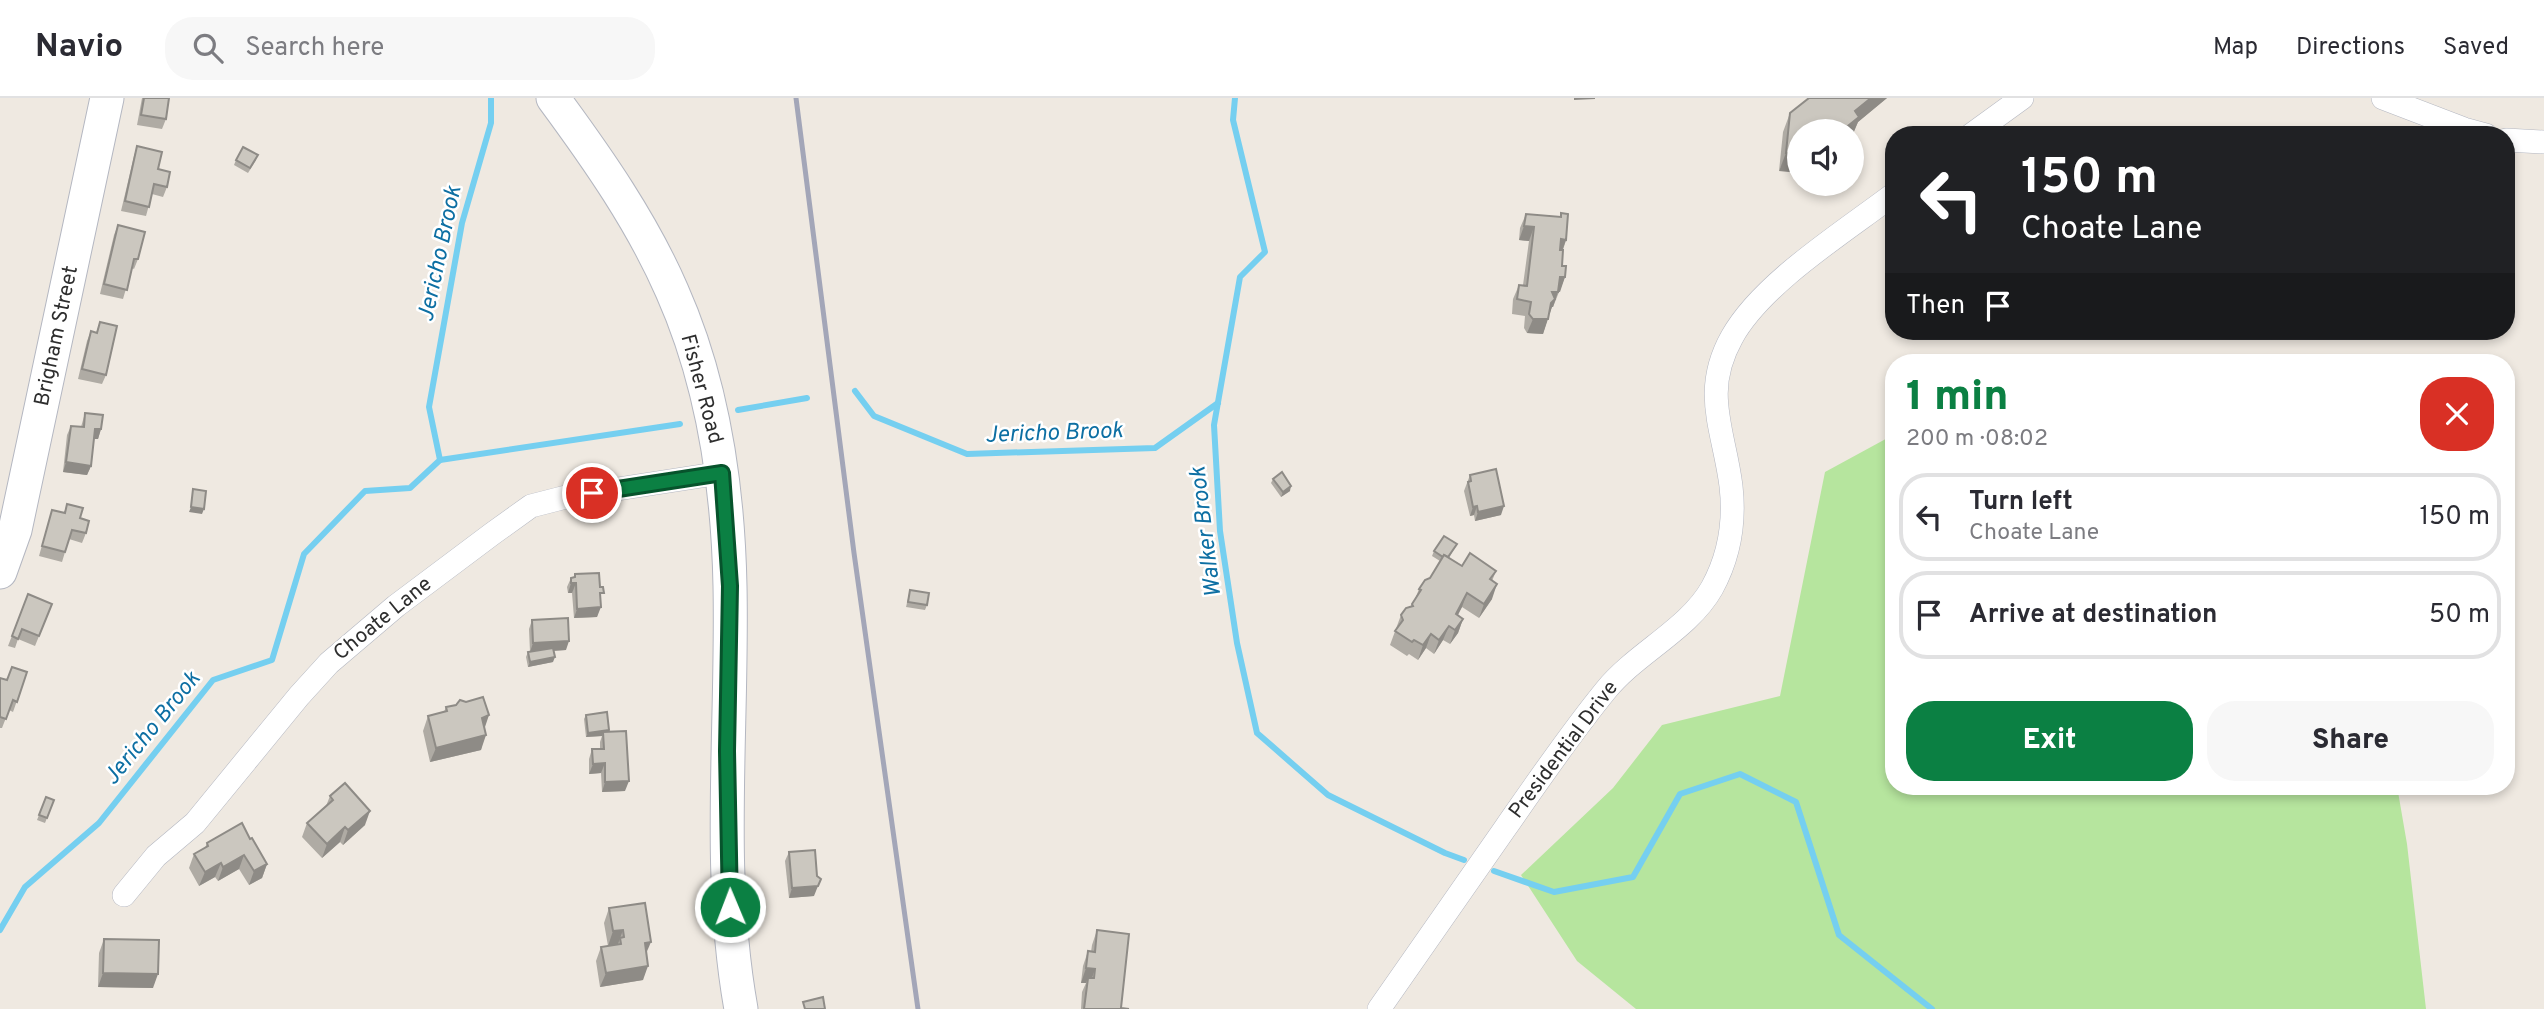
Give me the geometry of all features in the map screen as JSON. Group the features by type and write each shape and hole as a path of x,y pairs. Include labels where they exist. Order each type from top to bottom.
{"street":[{"name":"Brigham Street","path":"0,572 18,517 107,98"},
{"name":"Fisher Road","path":"553,98 605,171 673,292 712,414 722,473 730,586 727,751 730,907 741,1009"},
{"path":"1978,126 1994,106 2022,98"},
{"path":"2383,98 2456,126"},
{"path":"2515,140 2544,142"},
{"name":"Presidential Drive","path":"1379,1009 1576,726 1614,681 1695,610 1711,588 1725,555 1732,526 1731,486 1718,421 1715,390 1719,367 1732,336 1762,297 1885,201"},
{"name":"Choate Lane","path":"124,895 156,856 195,823 329,663 397,606 531,506 722,473"}],"green space":[{"path":"1885,439 1885,795 2399,795 2407,844 2426,1009 1636,1009 1577,961 1521,875 1613,788 1662,725 1780,696 1825,472"}],"building":[{"path":"144,98 169,98 166,119 141,115"},
{"path":"1809,98 1871,98 1855,111 1859,117 1856,119 1789,119 1790,113"},
{"path":"137,146 162,152 158,169 170,172 167,187 154,184 149,207 125,201"},
{"path":"243,147 258,155 250,168 236,160"},
{"path":"1561,213 1568,214 1566,240 1561,239 1560,250 1563,250 1562,266 1566,266 1565,277 1560,277 1558,292 1552,292 1555,299 1551,303 1548,319 1533,319 1529,314 1531,302 1517,299 1519,285 1527,286 1534,227 1524,226 1526,214 1561,217"},
{"path":"118,225 145,232 138,259 134,259 127,290 104,284"},
{"path":"100,322 117,326 106,375 82,369 91,331 97,333"},
{"path":"85,413 103,415 101,429 95,429 91,466 66,462 71,426 84,427"},
{"path":"1496,469 1504,506 1478,512 1477,506 1473,507 1468,482 1471,481 1470,475"},
{"path":"1282,472 1291,486 1283,492 1273,479"},
{"path":"193,489 206,491 204,509 191,507"},
{"path":"67,504 83,508 80,518 89,521 86,533 72,530 65,552 42,546 52,510 65,513"},
{"path":"1444,536 1457,544 1448,557 1434,551"},
{"path":"1470,553 1496,571 1490,579 1497,584 1484,604 1467,593 1456,614 1463,619 1455,630 1449,626 1439,640 1431,634 1423,645 1414,640 1412,642 1395,631 1403,620 1401,615 1406,608 1413,606 1421,590 1419,589 1425,580 1430,578 1444,555 1462,566"},
{"path":"599,573 600,587 603,587 604,593 600,593 601,607 577,609 576,583 571,583 571,578 575,577 575,574"},
{"path":"910,590 929,593 927,605 908,602"},
{"path":"28,594 52,604 39,636 22,629 18,639 12,636"},
{"path":"568,618 569,641 533,643 532,620"},
{"path":"553,648 555,657 530,662 528,652"},
{"path":"12,667 27,672 17,702 13,700 6,719 0,717 0,678 7,680"},
{"path":"483,697 489,715 482,718 486,735 436,748 428,716 447,711 446,707 456,705 460,700 466,702"},
{"path":"607,712 609,730 588,733 586,715"},
{"path":"626,731 629,781 605,782 605,763 593,764 592,749 604,749 603,732"},
{"path":"345,783 370,811 348,830 345,827 327,844 307,823 333,800 330,796"},
{"path":"46,797 54,800 47,818 39,815"},
{"path":"242,823 267,864 254,871 244,855 223,867 221,863 205,872 194,854 208,846 207,843"},
{"path":"815,850 817,876 821,879 818,886 792,888 789,852"},
{"path":"645,903 651,942 645,943 648,966 606,973 601,947 621,944 620,938 624,937 623,930 613,931 609,908"},
{"path":"1097,930 1129,934 1121,1008 1129,1009 1084,1009 1088,978 1094,978 1095,969 1086,968 1088,951 1095,952"},
{"path":"104,939 159,940 158,974 103,973"},
{"path":"823,997 825,1009 805,1009 803,1002"}],"waterway":[{"name":"Jericho Brook","path":"0,930 25,887 99,823 213,680 272,660 304,554 365,491 410,488 440,460 429,407 462,223 491,123 491,98"},
{"name":"Walker Brook","path":"1235,98 1233,120 1265,252 1240,277 1214,425 1220,531 1237,643 1257,733 1328,795 1464,860"},
{"name":"Jericho Brook","path":"855,391 874,416 967,454 1155,448 1218,403"},
{"name":"Jericho Brook","path":"738,410 807,398"},
{"name":"Jericho Brook","path":"440,460 680,424"},
{"name":"Walker Brook","path":"1494,871 1554,892 1633,877 1680,794 1740,774 1796,802 1839,935 1932,1009"}],"railway":[{"path":"796,98 854,553 918,1009"}],"route":[{"path":"592,493 722,473 730,586 727,751 730,907"}]}
